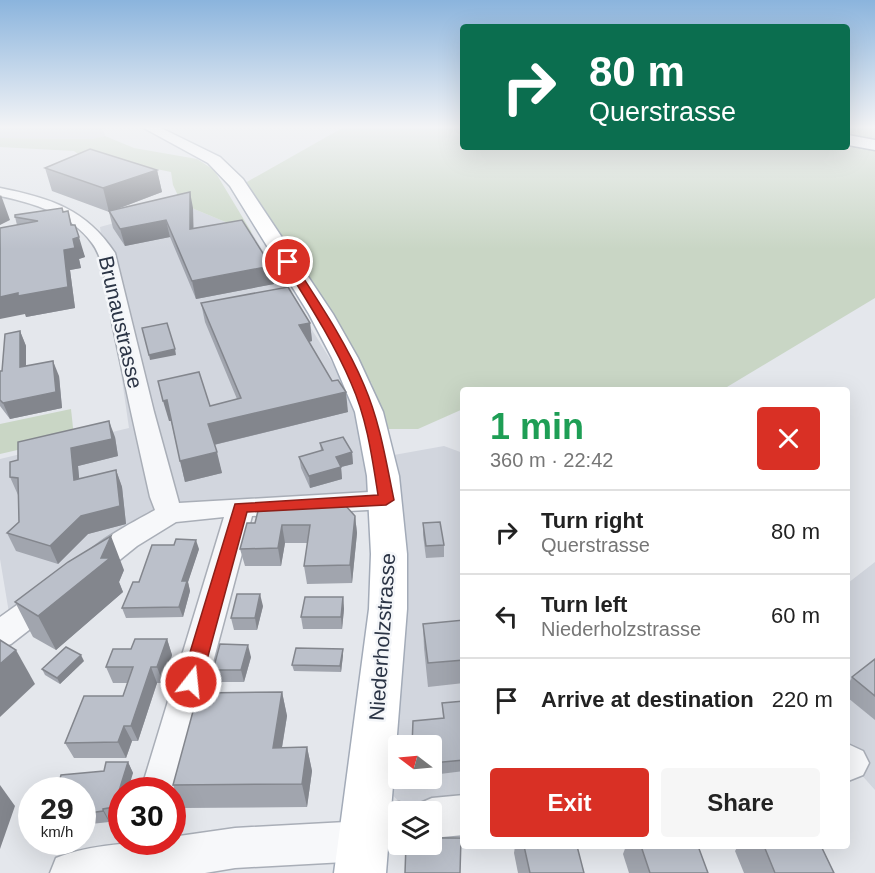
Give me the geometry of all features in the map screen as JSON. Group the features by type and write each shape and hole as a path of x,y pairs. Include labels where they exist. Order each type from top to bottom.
{"main road":[{"name":"Niederholzstrasse","path":"222,168 237,183 257,212 321,314 358,384 375,434 386,500 389,554 388,609 372,841"}],"street":[{"name":"Brunaustrasse","path":"0,192 30,199 74,216 89,228 103,245 107,253 124,337 160,486 170,513"},
{"path":"0,634 127,539 170,513 386,500"},
{"path":"164,777 241,507"},
{"path":"442,818 460,816"},
{"path":"186,850 372,841"},
{"path":"71,873 133,855"}],"shaded area":[{"path":"182,204 252,233 348,388 366,460 444,446 460,452 460,805 442,807 442,801 398,801 389,791 389,789 442,789 442,735 391,735 399,490 187,503 10,619 0,559 0,459 129,428 100,227"},
{"path":"875,562 875,790 850,763 850,581"}],"green space":[{"path":"150,168 211,168 214,170 252,233 182,204 173,185 171,172"},
{"path":"272,168 875,168 875,298 727,387 460,387 460,410 418,429 388,429 371,382 367,382 313,283 245,183"},
{"path":"71,409 74,437 0,454 0,424"}],"building":[{"path":"45,168 150,168 157,170 103,188"},
{"path":"190,192 190,229 242,220 271,266 192,281 166,220 120,229 109,211"},
{"path":"62,208 63,212 68,211 71,225 75,225 79,237 73,239 75,248 64,250 68,287 0,297 0,228 38,221 15,217 15,215"},
{"path":"288,287 310,323 299,325 332,381 338,380 346,392 208,424 217,452 180,461 167,400 163,401 158,381 199,372 210,406 241,398 201,303"},
{"path":"167,323 175,349 149,355 142,328"},
{"path":"20,331 20,367 53,361 56,392 3,403 0,400 0,371 2,371 5,334"},
{"path":"109,421 112,439 71,448 74,480 116,470 120,506 81,516 50,546 7,533 19,522 18,478 10,477 10,462 18,460 18,442"},
{"path":"343,437 352,452 336,457 341,467 309,476 299,457 323,450 320,443"},
{"path":"345,505 355,516 350,565 304,566 310,525 282,525 278,548 240,549 247,523 255,523 259,507"},
{"path":"440,522 444,545 426,546 423,523"},
{"path":"111,536 101,558 110,558 38,616 15,602 68,562"},
{"path":"176,539 196,540 182,581 187,581 179,607 122,608 133,582 139,582 152,545 174,545"},
{"path":"237,594 260,594 255,618 231,618"},
{"path":"305,597 343,597 341,617 301,617"},
{"path":"460,620 460,660 428,663 423,624"},
{"path":"135,639 167,639 157,667 151,667 131,726 124,726 118,742 65,743 84,696 123,696 133,667 106,667 113,649 131,649"},
{"path":"0,640 16,650 0,664"},
{"path":"220,644 248,645 241,670 213,670"},
{"path":"66,647 81,655 57,678 42,669"},
{"path":"296,648 343,649 340,666 292,665"},
{"path":"875,659 875,696 852,677"},
{"path":"282,692 273,748 307,747 302,784 186,785 186,777 175,777 198,693"},
{"path":"460,701 460,760 442,762 442,735 412,735 413,721 444,718 442,703"},
{"path":"106,762 128,762 123,777 108,777 108,808 96,812 96,777 60,777 61,775 104,771"},
{"path":"442,838 460,838 460,873 405,873 406,855 442,855"},
{"path":"525,849 578,849 584,873 530,873"},
{"path":"642,849 699,849 708,873 650,873"},
{"path":"765,849 822,849 834,873 775,873"}],"route":[{"path":"191,682 241,507 386,500 375,434 358,384 321,314 288,262"}]}
